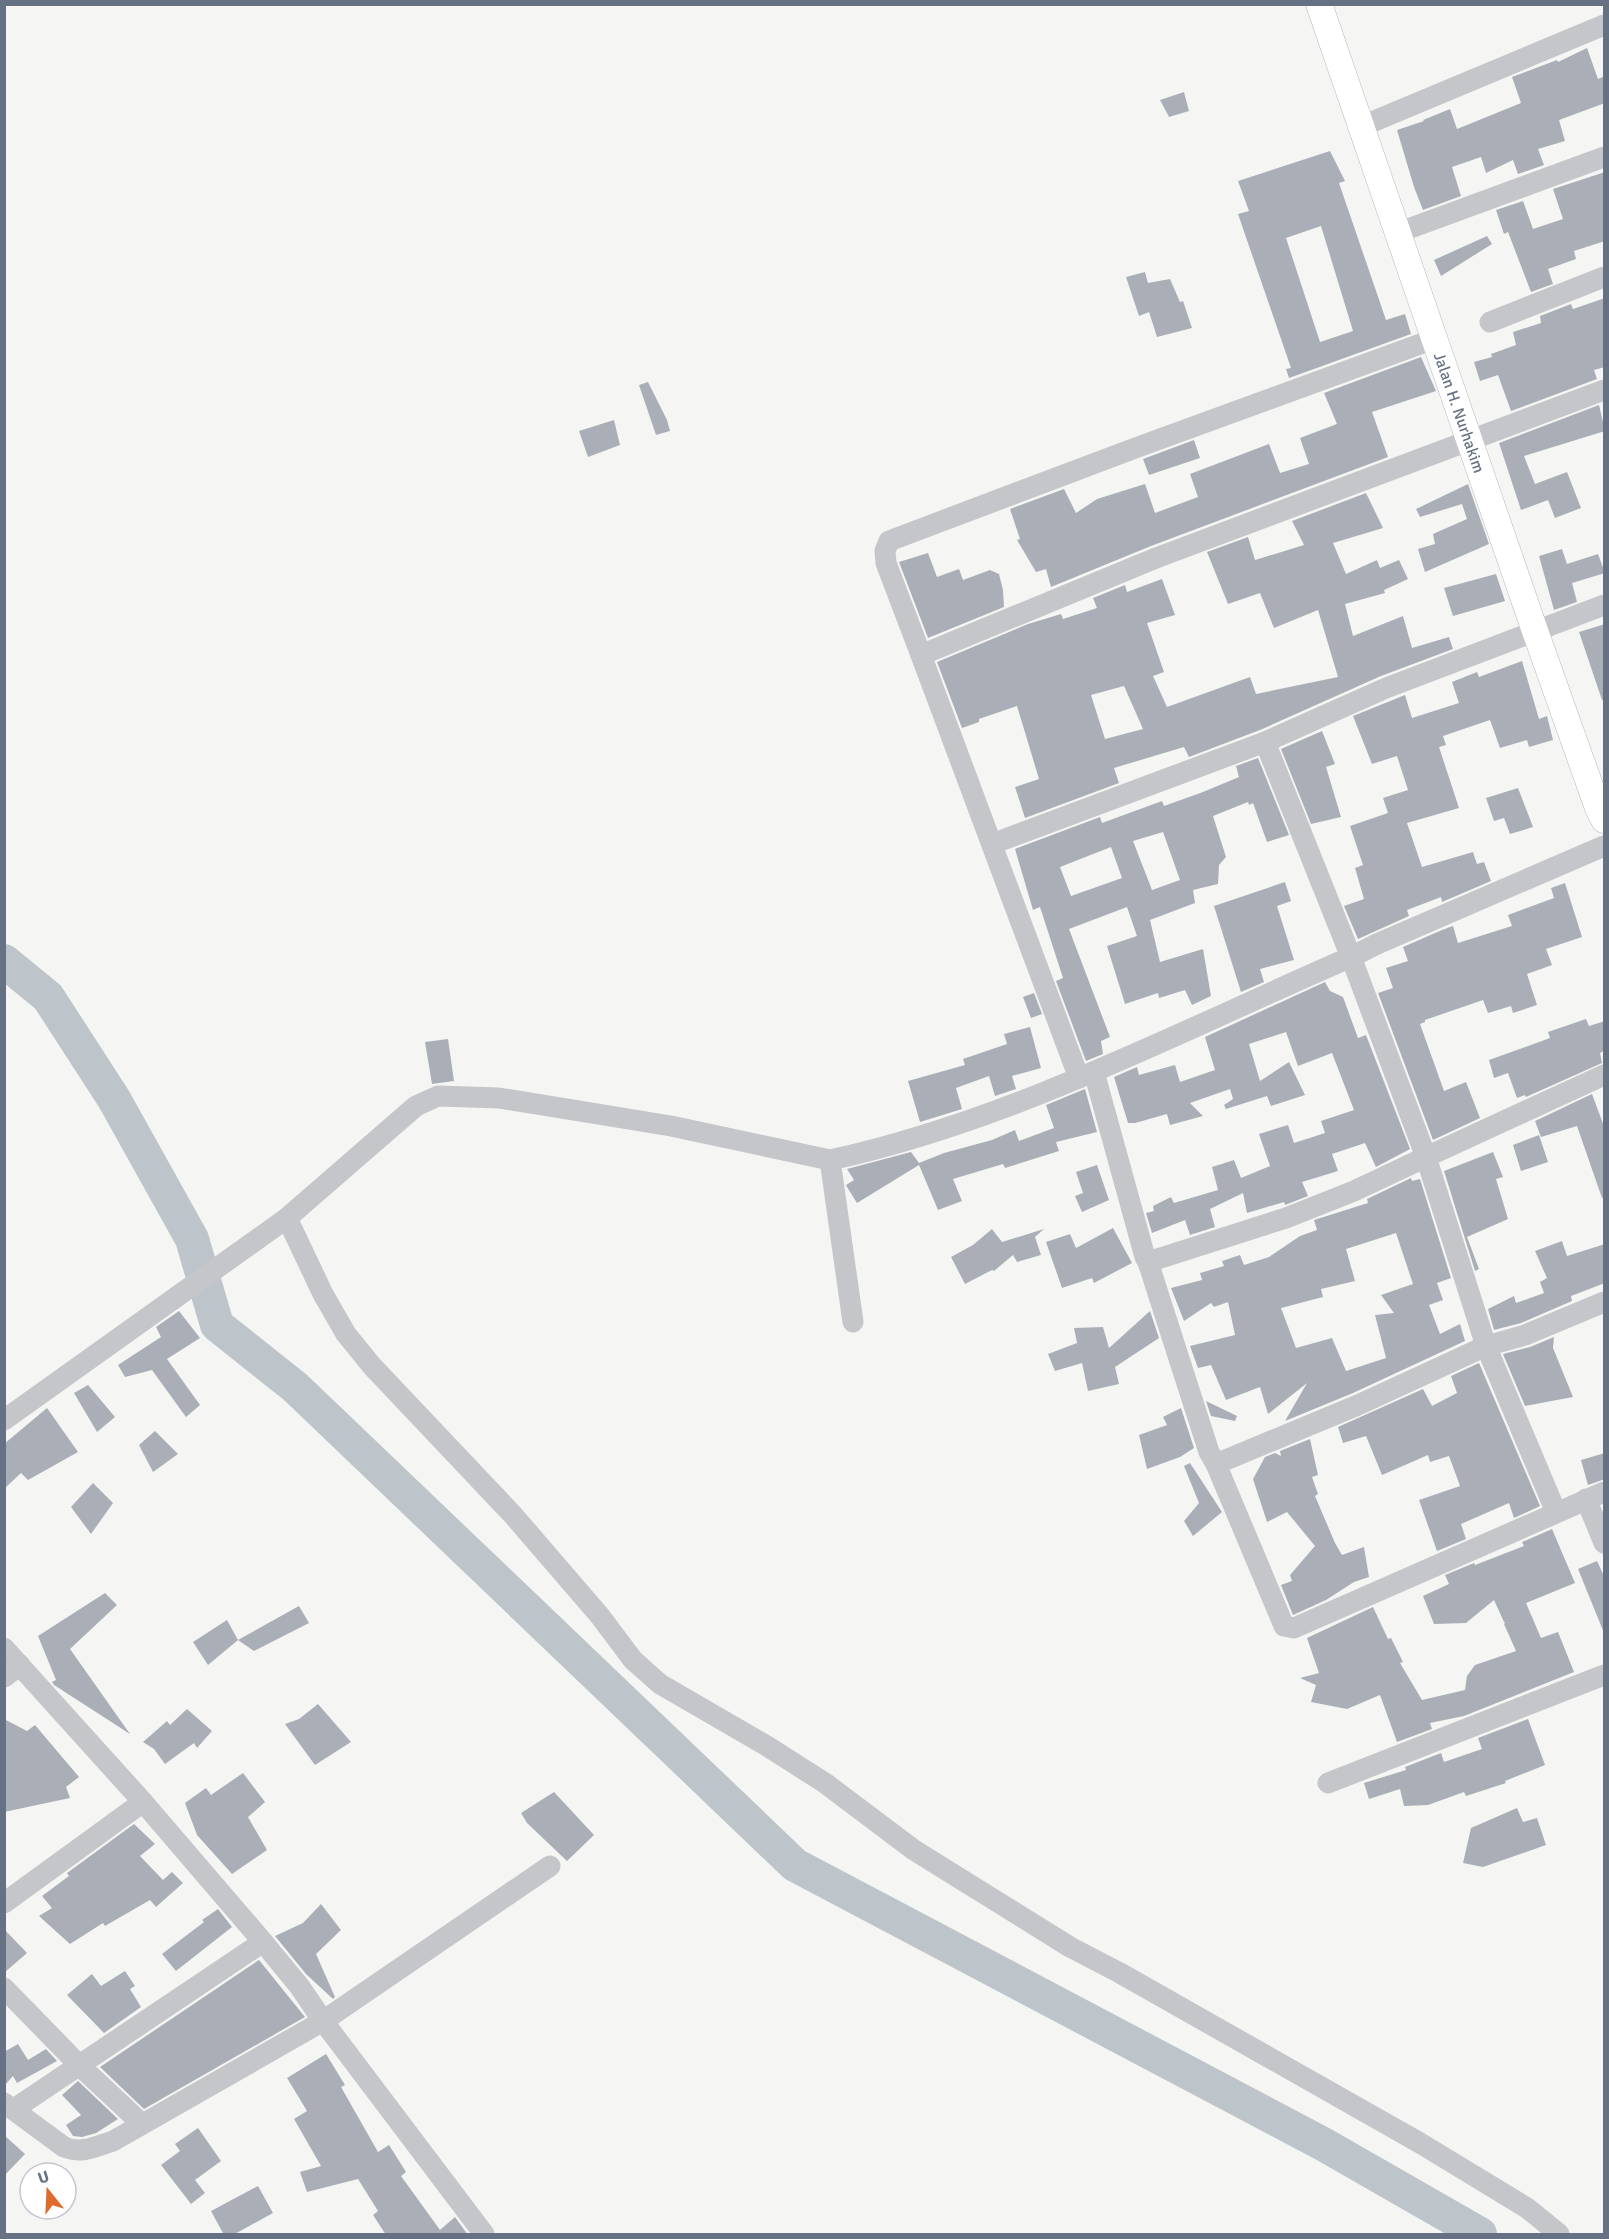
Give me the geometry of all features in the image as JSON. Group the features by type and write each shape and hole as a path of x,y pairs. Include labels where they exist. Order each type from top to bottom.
{"main road":[{"name":"Jalan H. Nurhakim","path":"1319,4 1535,632 1598,808 1605,819"}],"street":[{"path":"1360,127 1605,25"},
{"path":"1397,233 1605,157"},
{"path":"1490,322 1605,277"},
{"path":"1434,339 1138,447 889,542 885,551 886,563 992,844 1087,1075 1209,1452 1284,1626 1294,1628 1595,1495 1605,1543"},
{"path":"921,655 1156,558 1605,390"},
{"path":"992,844 1265,742 1386,688 1605,605"},
{"path":"1265,742 1351,957 1426,1157 1486,1346 1556,1512"},
{"path":"4,1420 182,1295 286,1218 416,1106 438,1096 499,1098 660,1124 830,1160 851,1156 957,1124 1087,1075 1377,944 1605,846"},
{"path":"1148,1262 1286,1218 1354,1191 1605,1075"},
{"path":"830,1160 854,1322"},
{"path":"286,1218 346,1334 372,1366 513,1515 600,1616 633,1660 660,1684 825,1783 914,1850 1070,1947 1420,2143 1527,2208 1559,2235"},
{"path":"1216,1464 1358,1405 1486,1346 1525,1335 1605,1302"},
{"path":"4,1648 12,1671 143,1802 300,1987 484,2235"},
{"path":"1328,1783 1605,1676"},
{"path":"4,1903 143,1802"},
{"path":"263,1942 80,2066 9,2106 64,2147 75,2151 87,2151 113,2141 323,2021 550,1866"},
{"path":"4,1988 80,2066 142,2124"}],"building":[{"path":"1587,48 1598,79 1605,76 1605,103 1559,120 1565,141 1538,149 1544,165 1518,174 1513,160 1486,173 1481,157 1452,167 1461,196 1423,210 1397,130 1450,109 1457,129 1521,103 1512,77 1557,60 1558,62"},
{"path":"1184,92 1189,111 1169,117 1160,100"},
{"path":"1330,151 1345,181 1339,183 1386,320 1405,314 1411,334 1289,378 1286,369 1291,368 1238,214 1249,211 1238,181","holes":["1321,226 1353,331 1320,342 1286,238"]},
{"path":"1605,172 1605,241 1574,251 1576,259 1548,269 1553,284 1531,292 1508,232 1504,234 1496,210 1523,201 1533,229 1563,219 1553,189"},
{"path":"1487,236 1492,244 1441,276 1434,260"},
{"path":"1145,272 1148,283 1170,279 1180,302 1183,301 1192,328 1157,337 1149,312 1139,316 1126,277"},
{"path":"1605,298 1605,367 1594,370 1597,379 1511,411 1498,375 1480,381 1474,362 1492,357 1491,354 1516,345 1513,332 1541,323 1540,316 1571,304 1573,309"},
{"path":"1421,357 1436,391 1372,412 1388,457 1151,546 1051,587 1046,569 1036,572 1017,540 1020,539 1010,509 1064,489 1076,513 1097,499 1145,484 1155,513 1198,497 1190,474 1269,444 1280,473 1309,464 1300,438 1337,424 1324,393"},
{"path":"648,382 670,431 656,435 639,385"},
{"path":"1599,405 1605,431 1524,456 1535,484 1567,472 1581,508 1555,518 1548,500 1521,510 1499,443"},
{"path":"614,420 620,445 588,457 579,431"},
{"path":"1194,440 1200,458 1149,475 1143,459"},
{"path":"1468,484 1489,544 1425,572 1418,549 1435,544 1433,534 1467,519 1462,504 1420,517 1416,509"},
{"path":"1366,493 1383,528 1333,543 1346,574 1377,560 1380,568 1399,560 1408,579 1384,590 1385,593 1345,604 1353,636 1403,616 1412,648 1449,637 1453,649 1381,676 1260,730 1189,757 1184,747 1114,768 1119,783 1025,818 1015,787 1039,779 1017,706 979,719 979,722 962,728 937,662 1028,624 1061,614 1063,619 1097,608 1093,598 1125,585 1127,592 1162,579 1175,615 1147,623 1164,672 1153,676 1167,707 1250,677 1256,694 1338,677 1318,610 1274,628 1260,593 1228,604 1207,552 1248,537 1255,560 1304,545 1292,521","holes":["1124,686 1143,729 1105,739 1091,695"]},
{"path":"1562,549 1567,564 1598,554 1605,573 1572,583 1577,602 1554,610 1539,556"},
{"path":"928,553 937,577 959,569 963,580 990,570 999,574 1004,607 928,638 899,562"},
{"path":"1496,574 1505,601 1453,616 1444,588"},
{"path":"1605,624 1605,699 1602,700 1579,632"},
{"path":"1522,661 1539,719 1547,716 1553,740 1529,747 1527,740 1500,748 1490,720 1443,736 1446,745 1439,747 1459,808 1407,823 1422,867 1473,852 1477,864 1484,862 1491,881 1442,902 1441,897 1407,910 1409,916 1358,939 1344,906 1364,899 1355,868 1363,865 1350,826 1388,813 1383,798 1408,790 1397,756 1372,764 1353,716 1405,695 1412,718 1459,703 1452,682 1477,672 1479,677"},
{"path":"1322,731 1335,764 1326,767 1341,817 1311,824 1281,749"},
{"path":"1258,758 1289,835 1267,842 1253,803 1249,805 1248,802 1213,816 1226,857 1219,865 1218,884 1193,890 1195,903 1150,920 1160,962 1203,949 1211,996 1192,1005 1185,990 1159,998 1158,993 1125,1004 1107,946 1137,936 1127,907 1069,929 1110,1037 1101,1041 1103,1054 1086,1061 1056,981 1063,978 1040,907 1033,910 1015,849 1100,817 1102,823 1162,801 1164,806 1203,792 1239,777 1236,766","holes":["1163,832 1180,880 1152,890 1133,841","1111,847 1122,878 1071,896 1060,867"]},
{"path":"1518,788 1533,827 1510,834 1504,818 1494,821 1486,798"},
{"path":"1285,882 1291,901 1277,906 1294,960 1260,969 1264,982 1241,992 1214,906"},
{"path":"1565,883 1582,937 1546,949 1552,965 1527,974 1537,1005 1513,1013 1511,1006 1488,1013 1483,1000 1425,1020 1420,1024 1444,1091 1466,1082 1480,1118 1433,1140 1378,993 1393,988 1386,968 1408,961 1403,947 1453,926 1458,943 1512,926 1508,915 1554,898 1551,888"},
{"path":"1325,982 1330,991 1343,997 1358,1038 1366,1035 1410,1149 1376,1167 1365,1143 1332,1154 1338,1171 1302,1182 1308,1196 1285,1205 1284,1202 1247,1213 1243,1193 1210,1209 1215,1227 1190,1235 1185,1220 1152,1233 1146,1213 1154,1211 1153,1206 1171,1197 1174,1203 1218,1190 1212,1167 1234,1160 1241,1178 1270,1166 1259,1134 1288,1125 1294,1143 1325,1133 1321,1121 1354,1110 1332,1053 1298,1066 1286,1032 1249,1044 1260,1081 1289,1062 1305,1095 1271,1106 1267,1096 1226,1109 1224,1105 1233,1099 1230,1089 1190,1103 1203,1116 1170,1125 1167,1114 1128,1123 1114,1077 1137,1067 1139,1075 1175,1065 1180,1082 1215,1070 1205,1037"},
{"path":"1034,993 1042,1014 1031,1018 1023,997"},
{"path":"1586,1019 1589,1026 1605,1021 1605,1050 1600,1053 1602,1063 1526,1097 1525,1095 1517,1098 1508,1073 1494,1078 1489,1060 1550,1038 1548,1032"},
{"path":"1030,1027 1041,1068 1012,1076 1016,1089 995,1096 989,1076 956,1088 962,1109 920,1122 908,1081 965,1065 963,1059 1007,1044 1004,1034"},
{"path":"448,1039 454,1081 432,1084 425,1042"},
{"path":"1085,1089 1097,1132 1056,1142 1059,1151 1005,1168 1003,1164 953,1179 962,1201 938,1210 919,1165 857,1203 846,1185 854,1180 847,1169 911,1152 919,1163 944,1153 992,1140 1015,1130 1019,1141 1054,1128 1046,1105"},
{"path":"1592,1094 1605,1129 1605,1198 1602,1198 1577,1126 1541,1137 1535,1121"},
{"path":"1539,1135 1548,1162 1521,1171 1513,1145"},
{"path":"1493,1152 1503,1177 1496,1179 1508,1219 1467,1237 1479,1269 1475,1271 1444,1171"},
{"path":"1097,1165 1109,1200 1082,1212 1075,1196 1083,1193 1076,1172"},
{"path":"1411,1178 1412,1181 1420,1179 1451,1278 1437,1283 1443,1300 1429,1305 1440,1334 1460,1324 1465,1341 1353,1393 1285,1421 1307,1383 1268,1414 1260,1387 1226,1400 1211,1365 1198,1368 1190,1346 1235,1335 1228,1302 1214,1307 1211,1303 1184,1321 1171,1288 1202,1280 1200,1273 1224,1266 1222,1261 1240,1255 1244,1265 1269,1257 1300,1236 1317,1230 1314,1220 1368,1203 1367,1199","holes":["1396,1233 1413,1284 1381,1295 1394,1313 1375,1315 1386,1358 1346,1371 1332,1338 1296,1348 1281,1308 1323,1297 1321,1289 1355,1281 1346,1249"]},
{"path":"1113,1228 1132,1263 1094,1283 1092,1278 1062,1288 1046,1242 1070,1234 1076,1248"},
{"path":"992,1229 1002,1242 1044,1229 1035,1237 1041,1255 1017,1262 1013,1255 994,1271 965,1284 951,1257 973,1245"},
{"path":"1562,1241 1567,1256 1605,1244 1605,1283 1571,1296 1572,1301 1521,1323 1494,1330 1488,1309 1514,1296 1516,1303 1544,1293 1540,1282 1547,1278 1535,1251"},
{"path":"179,1311 200,1338 167,1359 200,1405 186,1417 152,1370 125,1377 118,1365 161,1337 156,1327"},
{"path":"1150,1311 1159,1338 1115,1367 1119,1384 1088,1391 1082,1363 1055,1371 1048,1354 1077,1343 1074,1328 1103,1327 1109,1348"},
{"path":"1554,1337 1553,1348 1573,1397 1525,1406 1503,1354 1530,1347"},
{"path":"1479,1363 1540,1506 1514,1518 1509,1503 1461,1524 1466,1539 1437,1551 1419,1500 1460,1486 1449,1456 1430,1462 1428,1455 1382,1475 1366,1436 1343,1443 1338,1427 1423,1389 1432,1406 1457,1393 1451,1376"},
{"path":"88,1385 115,1417 97,1432 74,1393"},
{"path":"1206,1401 1237,1416 1235,1421 1211,1416"},
{"path":"47,1408 78,1452 28,1480 21,1473 4,1489 4,1444"},
{"path":"1181,1408 1194,1448 1180,1457 1147,1469 1139,1435 1167,1425 1163,1417"},
{"path":"155,1431 178,1454 153,1472 139,1445"},
{"path":"1310,1439 1318,1475 1312,1477 1318,1494 1315,1496 1335,1543 1342,1555 1364,1547 1369,1577 1354,1582 1326,1600 1293,1615 1281,1585 1292,1581 1290,1575 1315,1546 1287,1512 1267,1522 1253,1479 1265,1457 1275,1453 1281,1456 1280,1451"},
{"path":"1605,1453 1605,1479 1588,1485 1581,1460"},
{"path":"1190,1463 1222,1512 1193,1536 1184,1521 1199,1503 1184,1466"},
{"path":"93,1483 113,1503 91,1534 71,1507"},
{"path":"1552,1529 1575,1583 1526,1603 1541,1638 1558,1632 1574,1672 1464,1716 1430,1723 1432,1729 1397,1742 1380,1695 1347,1709 1311,1702 1316,1685 1300,1678 1319,1673 1307,1638 1373,1607 1388,1639 1391,1638 1403,1662 1400,1663 1422,1700 1465,1690 1467,1676 1475,1665 1516,1651 1505,1622 1494,1600 1466,1623 1434,1624 1423,1596 1449,1584 1445,1575 1524,1546 1522,1542"},
{"path":"1597,1561 1605,1578 1604,1633 1578,1569"},
{"path":"105,1593 117,1605 70,1649 130,1734 54,1685 52,1682 56,1680 38,1636"},
{"path":"299,1606 309,1623 254,1651 238,1640"},
{"path":"227,1620 238,1640 208,1665 193,1642"},
{"path":"318,1704 351,1742 315,1765 285,1724 299,1719"},
{"path":"187,1709 212,1731 197,1748 194,1743 165,1764 154,1749 143,1742 167,1721 170,1725"},
{"path":"4,1719 27,1731 35,1725 79,1777 66,1787 70,1798 4,1812"},
{"path":"1528,1719 1545,1765 1505,1781 1506,1783 1466,1796 1464,1792 1428,1805 1404,1806 1400,1789 1369,1799 1364,1783 1406,1770 1405,1767 1441,1753 1444,1762 1482,1749 1478,1738"},
{"path":"243,1773 265,1802 248,1817 267,1850 232,1874 197,1835 185,1803 206,1788 211,1795"},
{"path":"554,1792 594,1835 567,1861 527,1823 521,1813"},
{"path":"1517,1808 1523,1822 1537,1818 1546,1845 1483,1867 1463,1863 1471,1828"},
{"path":"134,1824 155,1844 140,1856 163,1880 172,1872 183,1883 156,1907 150,1900 105,1926 103,1923 70,1944 39,1916 52,1908 42,1896 69,1876 67,1873"},
{"path":"321,1904 341,1930 316,1954 335,1997 333,1999 306,1974 275,1936 303,1923"},
{"path":"218,1909 232,1927 176,1971 162,1954"},
{"path":"4,1929 27,1953 4,1973"},
{"path":"259,1960 305,2017 144,2109 100,2067"},
{"path":"125,1971 135,1986 130,1989 141,2007 104,2033 67,1995 92,1974 101,1986"},
{"path":"18,2044 28,2060 46,2049 57,2061 17,2083 13,2076 4,2086 4,2052"},
{"path":"326,2054 345,2085 341,2087 378,2152 389,2145 406,2172 401,2176 440,2230 455,2217 468,2235 386,2235 373,2215 378,2211 358,2179 307,2192 300,2172 321,2166 294,2119 307,2111 287,2078"},
{"path":"78,2081 118,2119 96,2133 82,2137 73,2136 66,2125 81,2115 62,2095"},
{"path":"198,2128 221,2161 195,2180 205,2193 191,2204 161,2165 180,2151 175,2144"},
{"path":"4,2135 25,2154 4,2176"},
{"path":"258,2186 273,2213 233,2235 224,2235 211,2211"}],"waterway":[{"path":"4,961 48,997 114,1099 192,1239 217,1325 295,1387 795,1865 1323,2144 1480,2234"}]}
